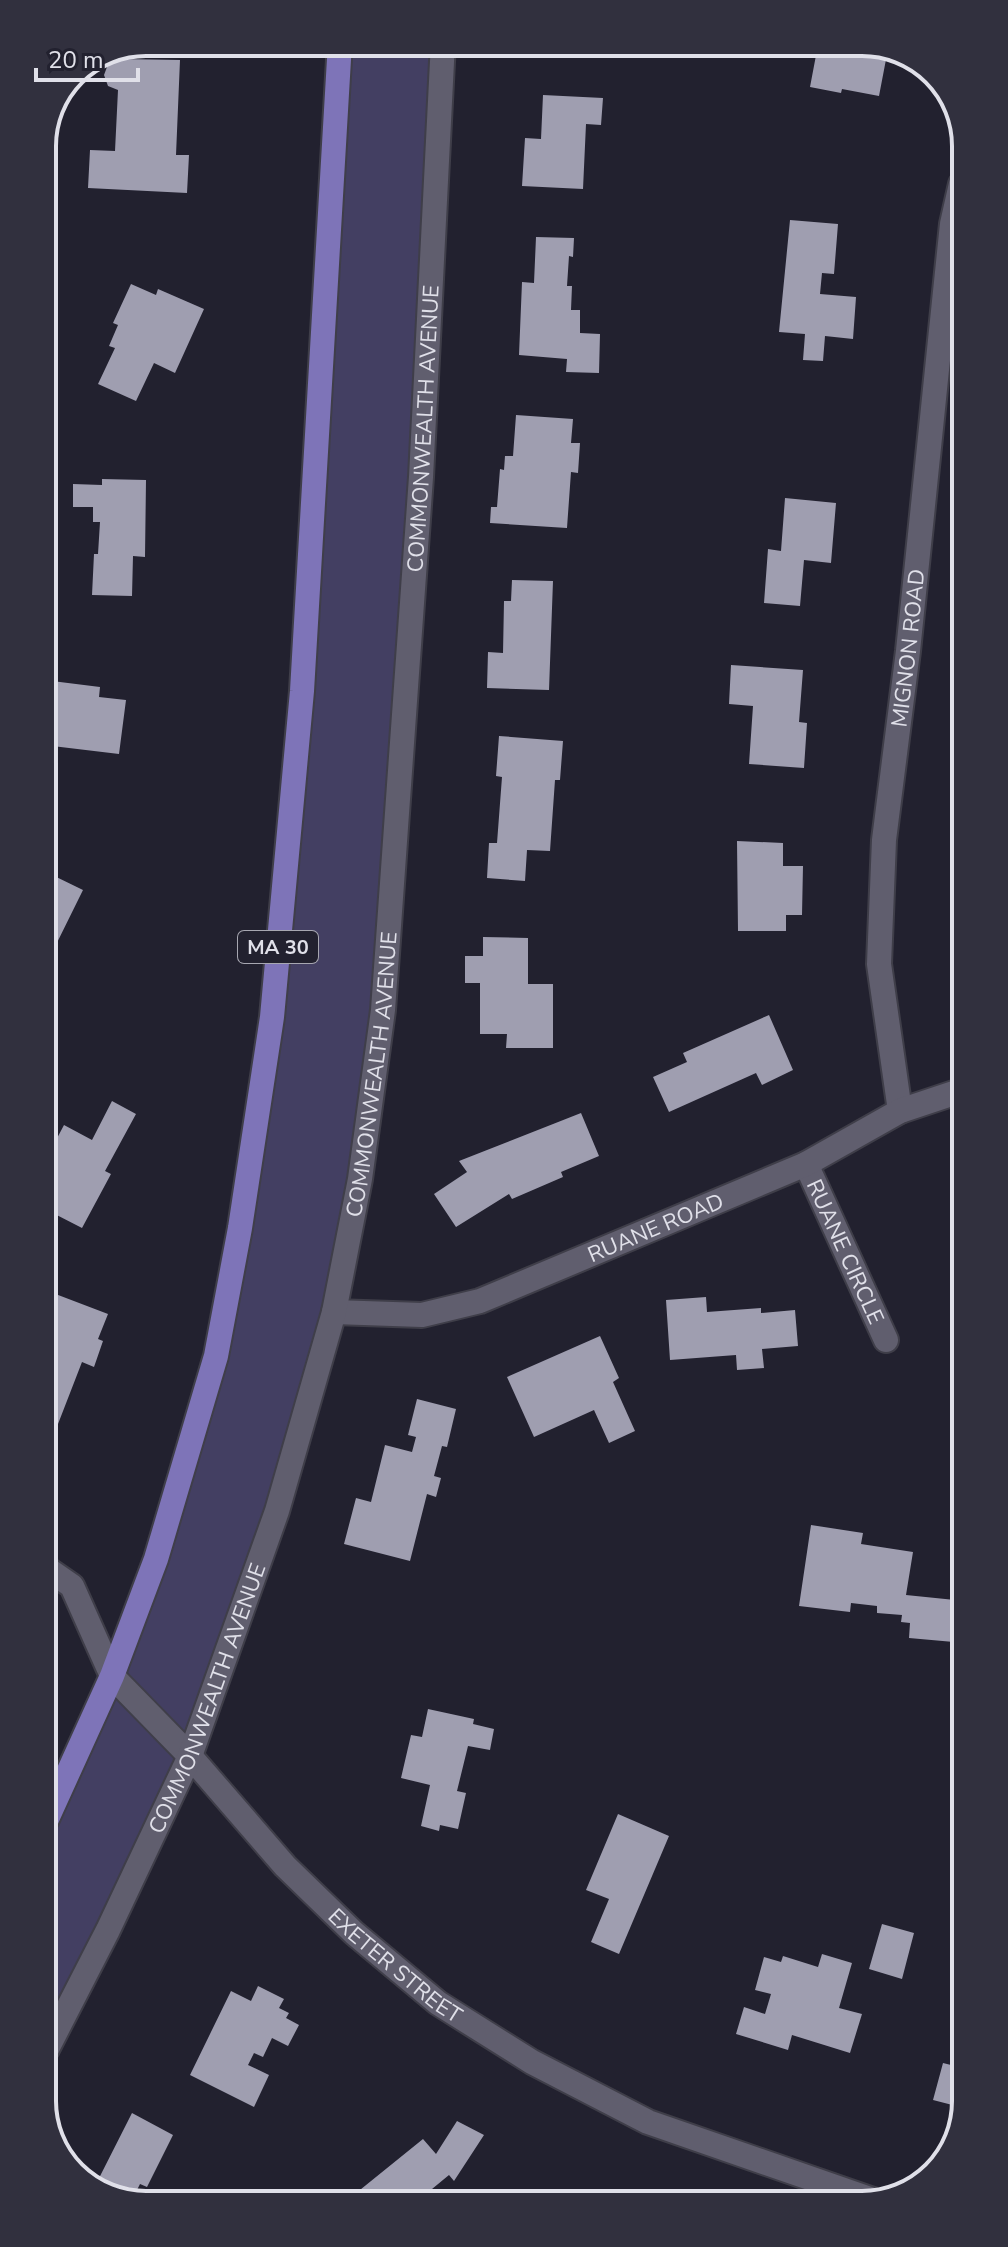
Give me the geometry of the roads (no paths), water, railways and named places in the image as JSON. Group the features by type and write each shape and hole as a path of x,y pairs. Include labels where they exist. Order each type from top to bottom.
{"main road":[{"name":"MA 30","path":"56,1799 112,1676 156,1559 216,1356 258,1120 272,1017 302,691 339,56"}],"street":[{"name":"COMMONWEALTH AVENUE","path":"56,2031 190,1756 277,1511 334,1312 360,1179 383,1010 421,477 442,56"},
{"name":"MIGNON ROAD","path":"900,1111 879,964 884,840 952,260"},
{"name":"RUANE ROAD","path":"334,1312 422,1315 480,1301 806,1164 900,1111 952,1094"},
{"name":"RUANE CIRCLE","path":"806,1164 886,1340"},
{"name":"EXETER STREET","path":"56,1575 72,1586 112,1676 190,1756 285,1866 354,1933 438,2003 532,2062 648,2122 847,2191"}]}
